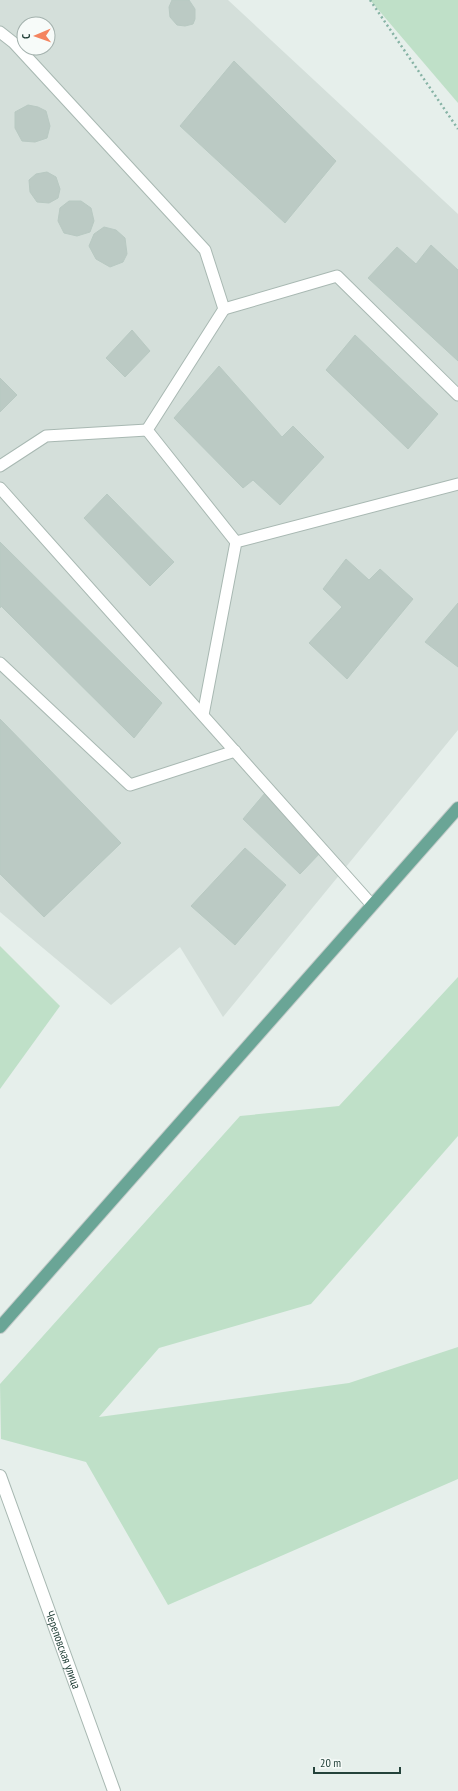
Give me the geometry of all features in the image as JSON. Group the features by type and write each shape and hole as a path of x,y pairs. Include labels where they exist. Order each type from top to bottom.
{"main road":[{"path":"0,1327 458,808"}],"street":[{"name":"Череповская улица","path":"0,1476 114,1791"}],"lane":[{"path":"0,32 14,43 205,250 224,309"},
{"path":"148,430 224,309 337,276 458,395"},
{"path":"0,466 46,436 148,430"},
{"path":"148,430 236,542 203,715"},
{"path":"236,542 458,484"},
{"path":"0,488 372,905"},
{"path":"0,663 130,785 235,751"}],"path":[{"path":"370,0 458,129"}],"shaded area":[{"path":"0,0 228,0 458,214 458,730 223,1017 180,947 111,1005 0,912"}],"green space":[{"path":"370,0 458,0 458,103"},
{"path":"0,946 60,1006 0,1089"},
{"path":"458,977 458,1136 311,1304 159,1348 99,1417 349,1383 458,1347 458,1479 168,1605 86,1462 1,1439 0,1384 240,1116 339,1106"}],"building":[{"path":"172,0 189,0 195,9 195,19 193,24 185,26 177,25 170,17 169,7"},
{"path":"234,61 336,161 285,223 180,126"},
{"path":"28,105 38,107 46,111 50,126 47,138 35,142 22,141 15,128 15,112"},
{"path":"47,172 56,177 60,189 58,198 49,203 37,202 30,192 29,180 36,174"},
{"path":"69,201 81,201 91,208 94,221 90,232 77,236 64,233 58,221 60,208"},
{"path":"104,227 116,230 125,238 127,254 123,262 110,267 96,259 89,246 94,234"},
{"path":"431,245 458,270 458,361 368,278 397,247 416,264"},
{"path":"132,330 150,351 125,377 106,358"},
{"path":"355,335 438,414 408,449 326,370"},
{"path":"219,366 282,437 293,426 324,457 280,505 253,480 243,488 174,418"},
{"path":"0,378 17,395 0,412"},
{"path":"107,494 174,562 150,586 84,518"},
{"path":"0,542 162,703 134,738 1,606 0,608"},
{"path":"346,559 369,580 380,569 413,599 347,679 309,643 342,607 323,589"},
{"path":"458,603 458,667 425,642"},
{"path":"0,719 121,843 44,917 0,874"},
{"path":"265,793 321,852 300,874 243,819"},
{"path":"245,848 286,885 235,945 191,906"}]}
